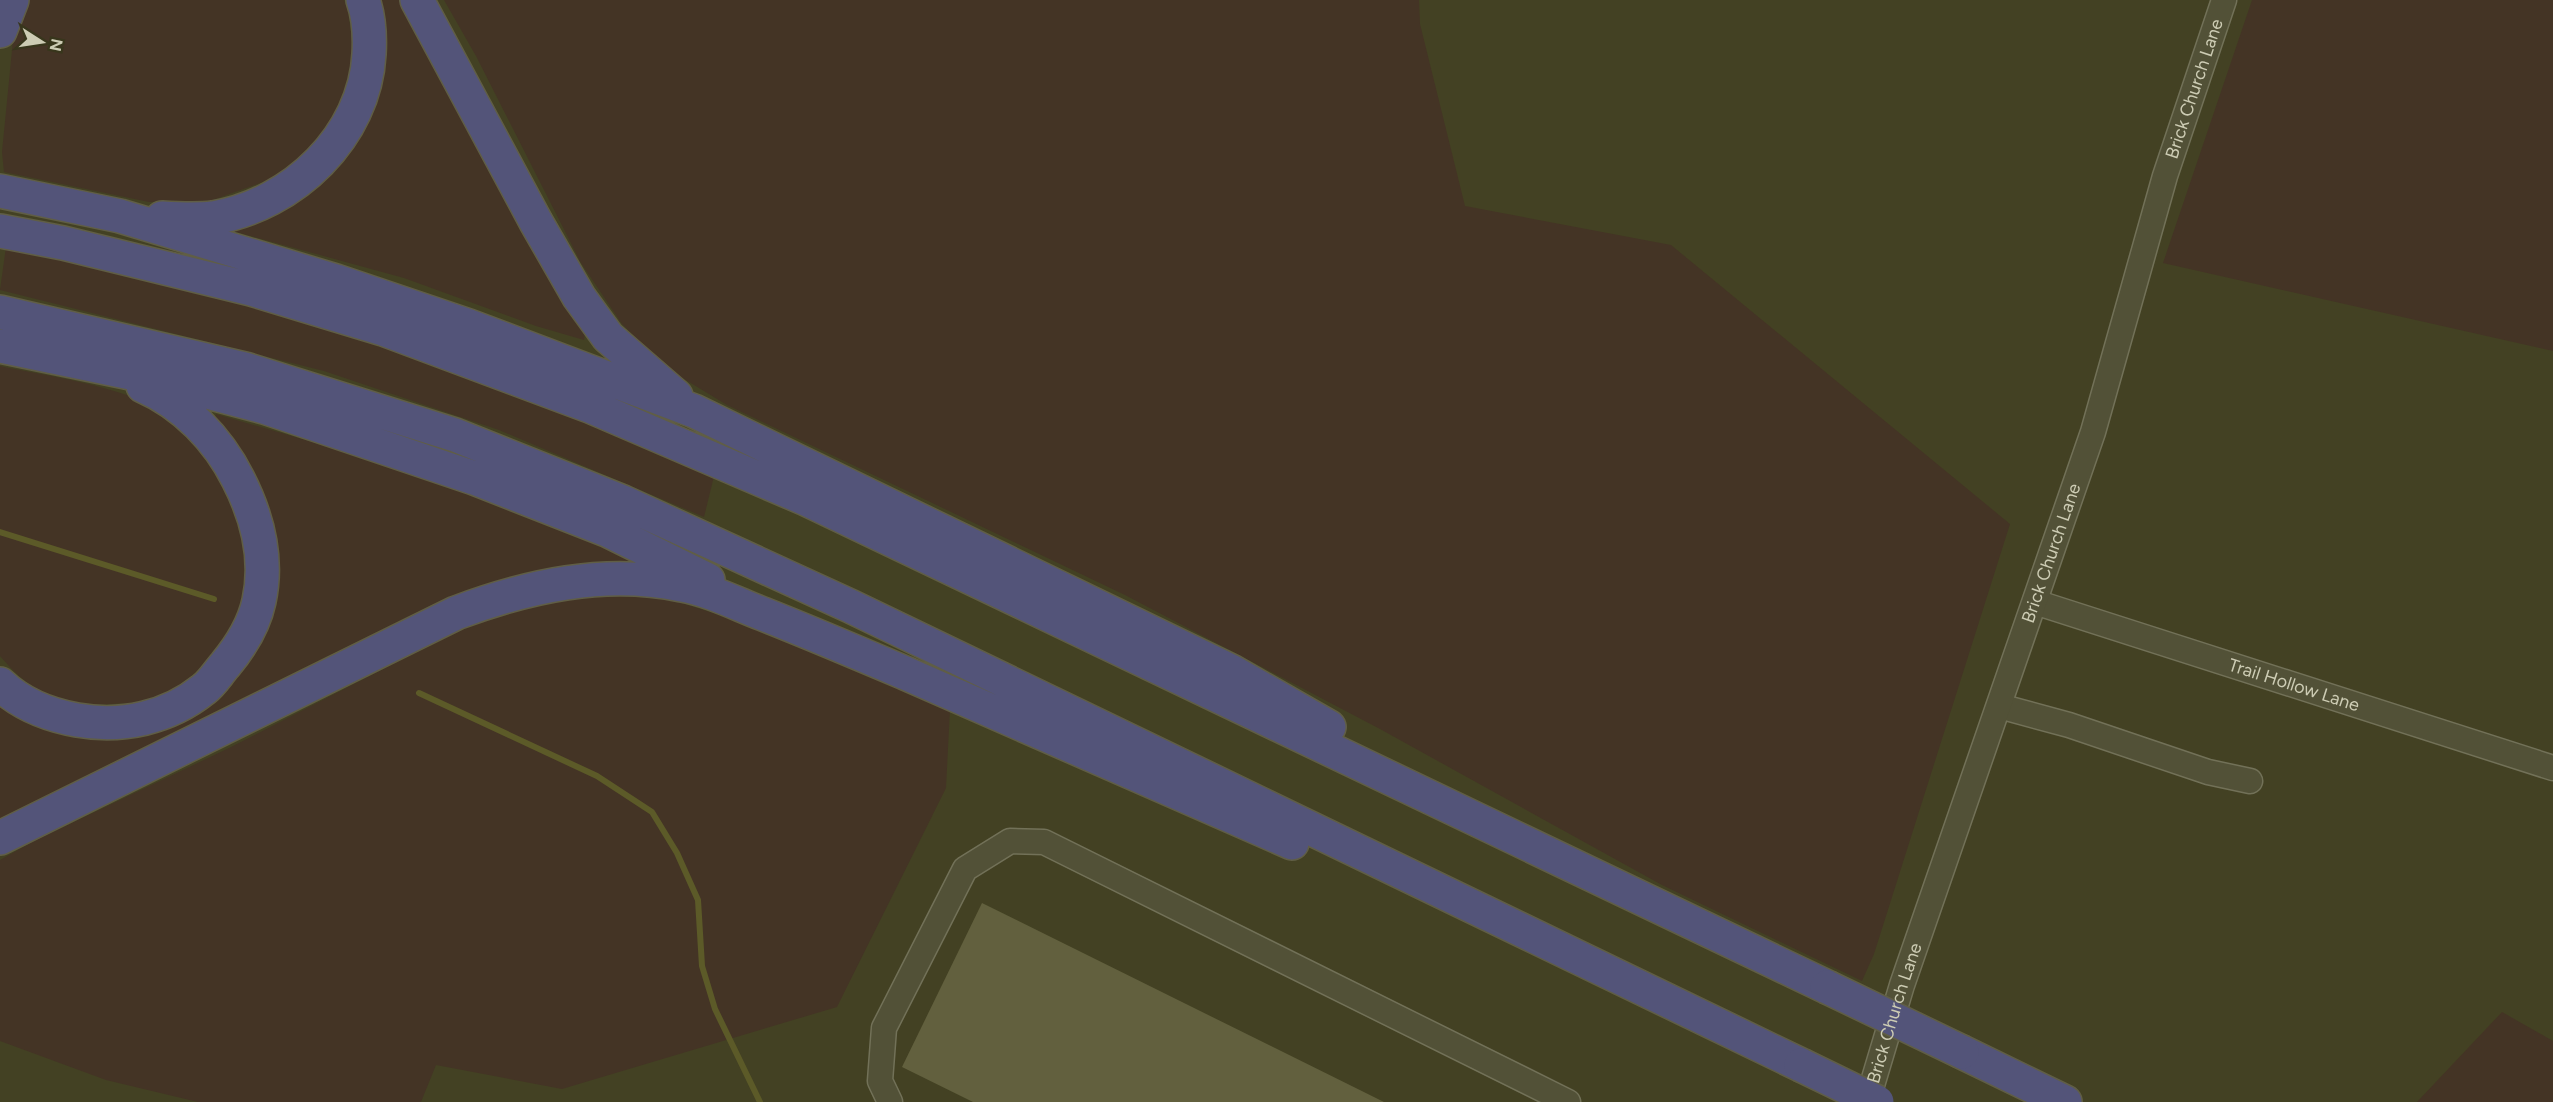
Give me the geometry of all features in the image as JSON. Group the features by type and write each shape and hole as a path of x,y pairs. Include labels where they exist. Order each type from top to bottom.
{"highway":[{"path":"0,31 12,0"},
{"path":"120,216 188,220 214,218 267,199 306,174 328,154 360,103 368,74 370,36 363,0"},
{"path":"417,0 536,222 579,297 608,337 694,411"},
{"path":"0,191 120,216 336,280 469,326 694,411 1231,671 1559,859"},
{"path":"0,231 63,243 251,289 383,329 592,407 806,499 2065,1102"},
{"path":"15,315 256,372 455,435 623,502 850,606 1877,1102"},
{"path":"11,348 155,378 264,407 474,478 609,531 834,642"},
{"path":"0,684 30,705 59,716 100,724 134,722 173,709 206,688 241,646 259,602 262,553 251,504 230,463 200,424 160,394 97,367"},
{"path":"0,838 456,613 500,596 549,585 595,579 634,579 683,585 724,598 834,642 1416,898 1595,965"}],"street":[{"name":"Brick Church Lane","path":"1867,1102 1902,985 2093,432 2165,176 2224,0"},
{"name":"Trail Hollow Lane","path":"2035,602 2553,768"},
{"path":"1999,706 2069,724 2208,772 2250,781"},
{"path":"890,1102 880,1081 884,1028 965,869 1010,841 1044,842 1568,1102"}],"shaded area":[{"path":"24,0 344,0 348,11 354,54 340,109 313,149 271,179 210,201 149,202 4,172 2,152 13,40"},
{"path":"373,0 403,0 585,332 584,340 536,326 404,278 225,229 334,162"},
{"path":"444,0 1419,0 1420,24 1465,206 1671,245 2010,524 1874,954 1862,981 1662,885 1380,729 1125,595 727,405 666,368 622,324 581,263 476,56"},
{"path":"2252,0 2553,0 2553,351 2163,263"},
{"path":"6,247 200,290 376,342 546,401 715,472 704,517 499,430 324,371 0,290"},
{"path":"0,366 105,388 162,410 192,437 211,462 225,487 233,506 243,548 245,570 239,612 228,637 205,665 161,696 138,703 93,704 62,700 48,695 24,680 0,656"},
{"path":"216,414 357,455 469,493 663,570 604,567 0,823 0,698 36,721 202,707 237,676 259,640 272,527 249,462 214,421"},
{"path":"610,592 666,598 735,620 950,709 946,788 837,1007 562,1089 436,1065 421,1102 198,1102 106,1080 0,1041 0,860 34,841 231,747 465,627 546,599"},
{"path":"2502,1012 2553,1041 2553,1102 2417,1102"}],"building":[{"path":"982,903 1384,1102 973,1102 902,1067"}],"waterway":[{"path":"0,532 214,599"},
{"path":"419,693 597,776 652,812 677,853 698,900 702,966 715,1009 760,1102"}]}
